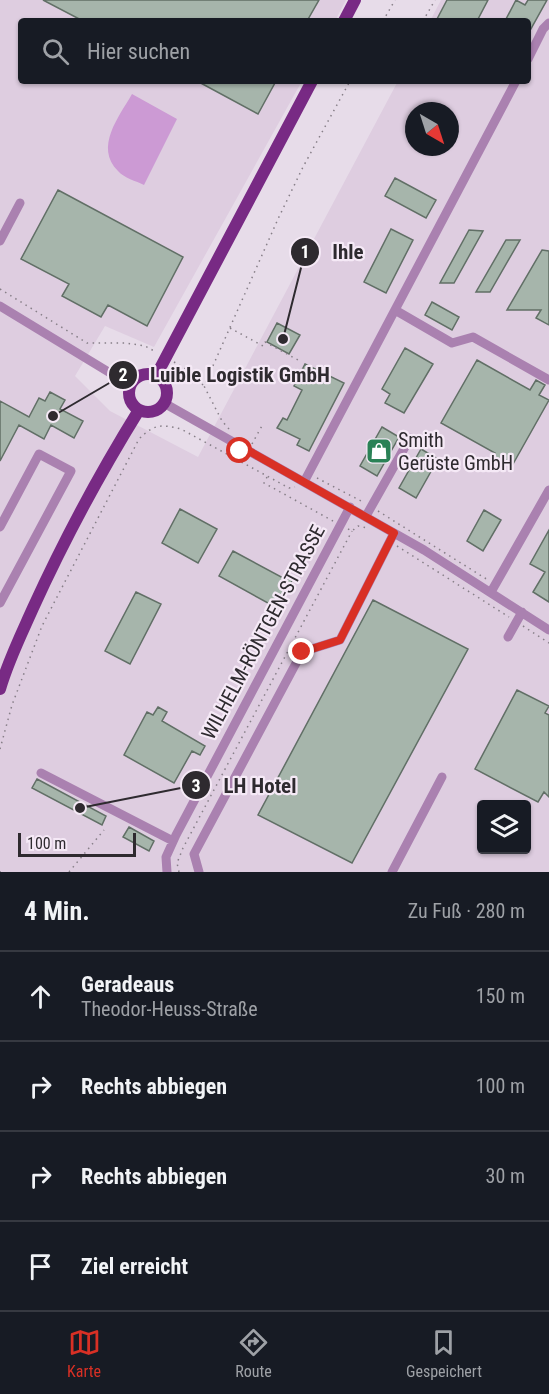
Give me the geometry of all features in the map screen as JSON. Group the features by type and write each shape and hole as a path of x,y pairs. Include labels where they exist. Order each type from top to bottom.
{"main road":[{"path":"346,18 356,0"},
{"path":"156,376 310,84"},
{"path":"141,375 156,376 161,380 166,391 164,403 153,411 139,410 130,399 130,386 141,375"},
{"path":"0,689 5,672 45,581 107,462 139,410"}],"street":[{"path":"531,52 543,29 549,23"},
{"path":"304,482 514,84"},
{"path":"0,241 21,203"},
{"path":"0,306 130,386"},
{"path":"395,310 452,343 473,337 549,380"},
{"path":"164,403 366,516 392,537 491,592 549,630"},
{"path":"366,516 410,438"},
{"path":"0,527 39,454 71,471 0,603"},
{"path":"491,592 549,490"},
{"name":"WILHELM-RÖNTGEN-STRASSE","path":"166,872 166,857 173,841 350,507"},
{"path":"199,872 194,854 302,652 340,640 392,537"},
{"path":"508,637 522,612"},
{"path":"41,773 173,841"},
{"path":"392,872 442,777"}],"path":[{"path":"385,18 395,0"},
{"path":"425,18 435,0"},
{"path":"204,386 293,188 348,84"},
{"path":"0,289 87,343 126,343 145,346 159,354"},
{"path":"230,328 263,346 265,342 298,360"},
{"path":"174,362 191,372 204,386 222,421 232,432"},
{"path":"251,446 263,424"},
{"path":"0,749 12,705 42,626 139,439 150,429 166,425 181,429 289,488 299,486 304,482"},
{"path":"267,477 264,483 352,531"},
{"path":"179,872 177,863 183,848 352,531 358,526 368,528"},
{"path":"392,537 549,643"},
{"path":"69,872 104,830"}],"shaded area":[{"path":"0,0 346,0 337,18 18,18 18,84 300,84 154,347 105,326 75,376 110,411 198,457 396,84 531,84 531,18 432,18 441,0 549,0 549,872 0,872"},
{"path":"132,94 177,119 144,185 121,173 111,162 108,152 111,132"}],"building":[{"path":"43,0 319,0 309,18 77,18"},
{"path":"447,0 488,0 479,18 438,18"},
{"path":"516,0 525,5 528,0 547,0 531,29 531,18 507,18"},
{"path":"203,84 274,84 258,114"},
{"path":"395,178 436,200 426,218 385,196"},
{"path":"58,190 183,257 147,326 108,305 101,317 62,296 69,284 21,259"},
{"path":"391,229 413,240 386,293 364,282"},
{"path":"469,230 483,231 454,283 440,283"},
{"path":"506,240 520,240 490,292 476,292"},
{"path":"542,250 549,251 549,325 536,318 541,310 507,310"},
{"path":"432,302 459,317 452,330 425,315"},
{"path":"277,323 300,335 289,354 267,342"},
{"path":"405,348 433,364 404,413 385,403 390,394 382,389"},
{"path":"477,360 530,390 536,380 545,385 539,395 549,400 513,464 503,458 498,468 489,464 495,453 441,423"},
{"path":"305,364 344,383 309,451 297,445 300,439 277,428 283,418 287,420 302,390 294,386"},
{"path":"50,392 65,400 60,409 83,421 74,438 51,425 44,439 19,425 0,461 0,401 29,417 39,398 45,401"},
{"name":"Smith Gerüste GmbH","path":"382,427 399,437 377,476 360,466"},
{"path":"421,449 438,459 416,498 399,488"},
{"path":"180,509 217,529 198,563 162,543"},
{"path":"484,510 501,520 483,551 467,541"},
{"path":"549,530 549,602 533,592 545,572 530,564"},
{"path":"233,551 283,578 286,572 294,577 277,608 219,576"},
{"path":"136,592 161,604 130,664 105,651"},
{"path":"373,600 468,649 352,863 258,815"},
{"path":"517,690 549,706 545,713 549,715 549,797 544,792 538,802 475,769"},
{"path":"158,707 167,712 162,721 205,746 200,755 192,751 174,783 124,755 147,712 153,715"},
{"path":"37,779 106,816 102,825 32,788"},
{"path":"129,827 154,841 149,851 123,837"}],"place":[{"name":"Ihle","path":"283,339"},
{"name":"Luible Logistik GmbH","path":"53,416"},
{"name":"Smith Gerüste GmbH","path":"379,451"},
{"name":"LH Hotel","path":"80,808"}],"route":[{"path":"240,451 242,447 394,533 340,640 302,652"}]}
